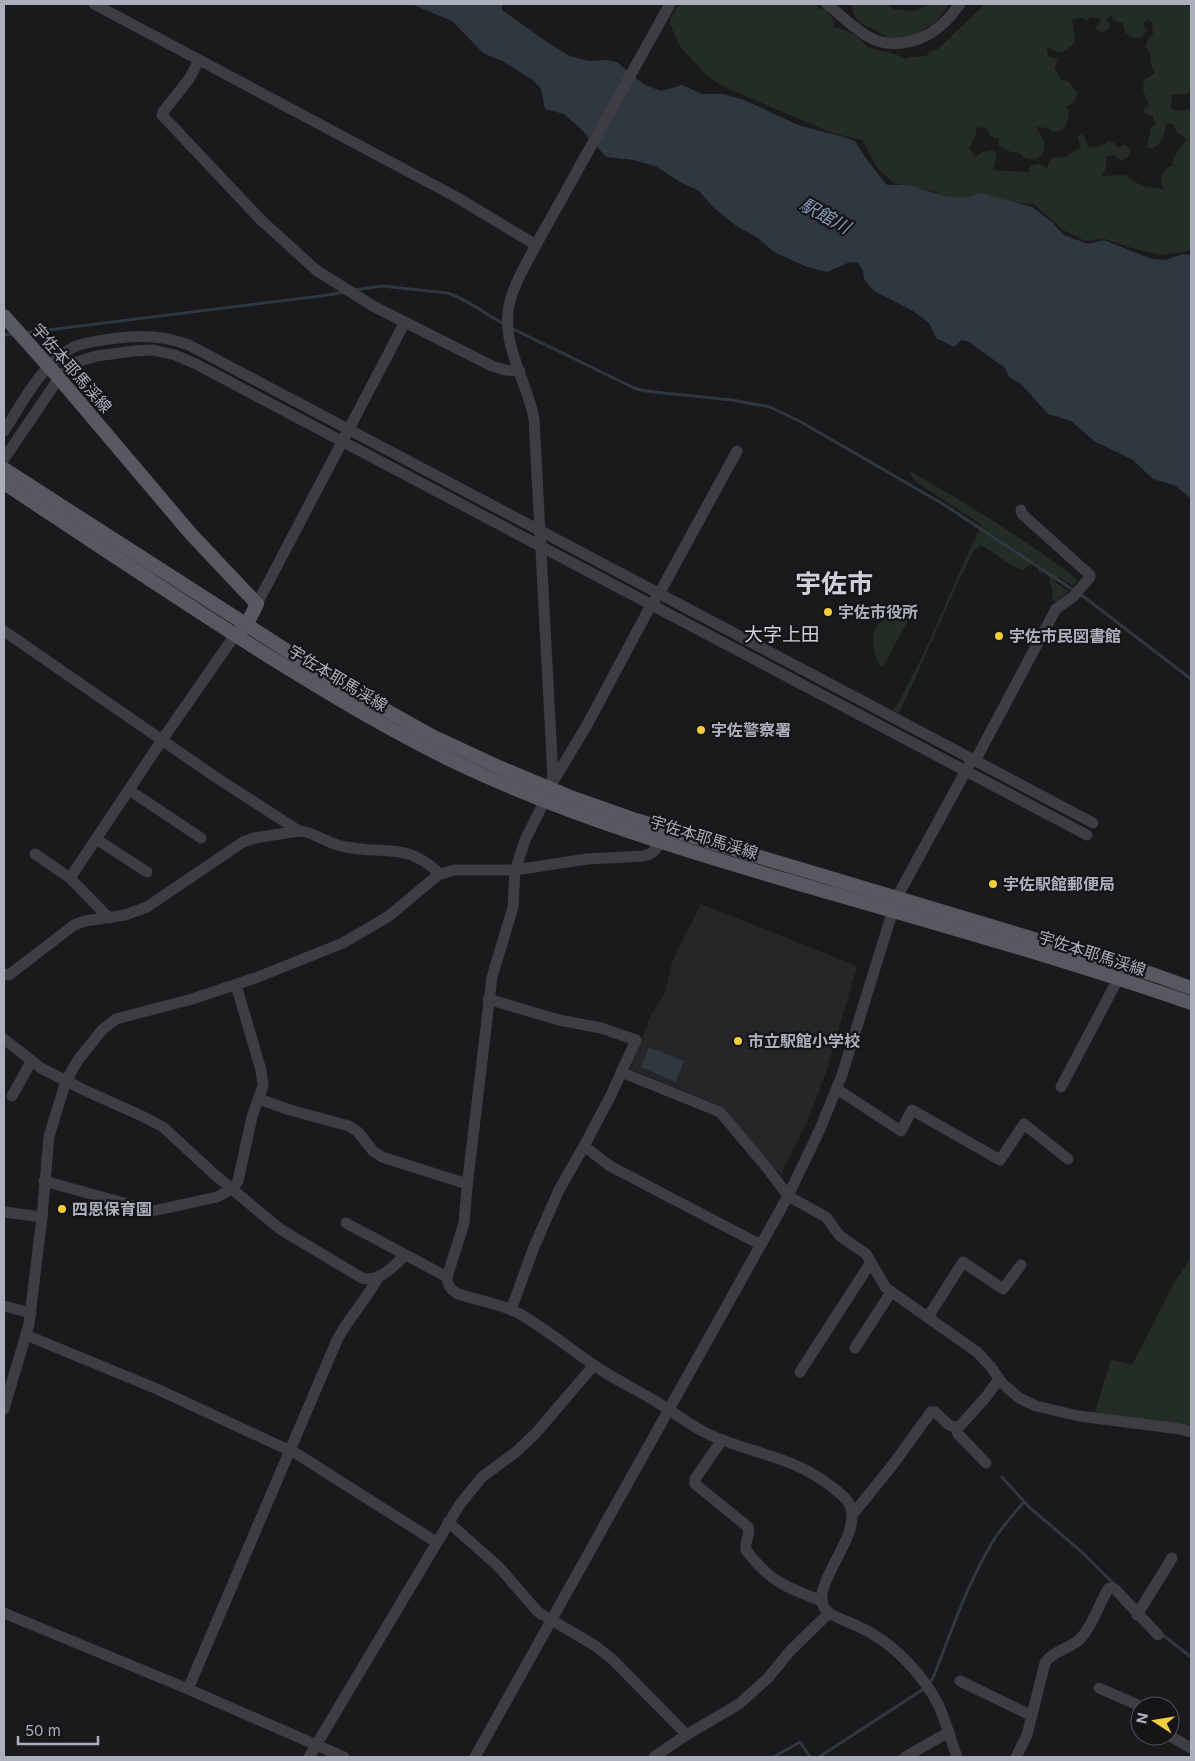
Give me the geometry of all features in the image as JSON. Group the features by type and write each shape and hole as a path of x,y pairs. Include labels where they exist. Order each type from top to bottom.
{"main road":[{"name":"宇佐本耶馬渓線","path":"4,316 191,534 257,604"},
{"name":"宇佐本耶馬渓線","path":"4,469 358,712 475,772 549,790 636,820 1155,975 1191,988"},
{"name":"宇佐本耶馬渓線","path":"4,483 241,631"},
{"path":"241,631 257,604"},
{"name":"宇佐本耶馬渓線","path":"549,790 662,843 1003,943 1191,1003"}],"street":[{"path":"94,4 458,198 537,243"},
{"path":"549,790 541,547 534,420 528,394 509,341 508,309 516,284 537,243 670,4"},
{"path":"827,4 871,38 888,43 910,41 930,33 945,22 960,4"},
{"path":"199,60 189,79 163,112 162,116 261,220 312,267 373,306 496,368 520,371"},
{"path":"257,604 347,429 405,322"},
{"path":"4,431 49,367 68,350 86,343 136,336 160,336 189,345 1093,823"},
{"path":"4,460 59,378 73,365 96,356 145,350 167,352 189,360 1087,835"},
{"path":"737,451 587,725 549,790 525,840 515,870 513,907 494,969 488,999 463,1230 447,1277 449,1286 456,1293 510,1310 530,1320 594,1365 700,1430 722,1440 784,1459 814,1473 845,1497 851,1506 852,1521 847,1539 824,1587 822,1601 829,1613 871,1633 897,1653 915,1672 933,1696 949,1732 957,1757"},
{"path":"475,1757 788,1196 820,1129 836,1089 851,1047 897,897 1056,609 1074,596 1090,577 1022,514 1021,510"},
{"path":"4,631 162,740 299,831"},
{"path":"70,878 162,740 241,631"},
{"path":"129,790 201,838"},
{"path":"4,974 10,975 74,925 85,921 124,915 147,907 242,842 254,838 299,831 310,833 344,847 393,850 408,853 425,861 440,874"},
{"path":"96,839 147,872"},
{"path":"4,1409 26,1335 30,1314 42,1217 49,1136 66,1081 86,1049 102,1030 116,1019 192,999 296,963 342,943 389,916 440,874 454,870 515,870 587,860 644,856 652,853 662,843"},
{"path":"34,854 70,878 109,918"},
{"path":"1061,1087 1118,979"},
{"path":"44,1181 153,1211 210,1199 232,1189 238,1180 252,1117 263,1085 236,984"},
{"path":"488,999 558,1020 601,1028 636,1040 622,1072 555,1198 510,1310"},
{"path":"4,1039 31,1062 66,1081 163,1127 280,1229 362,1278 370,1280 379,1276 396,1265 405,1255"},
{"path":"12,1096 31,1062"},
{"path":"622,1072 720,1112 788,1196 826,1217 840,1236 866,1254 884,1286 977,1352 999,1379 1020,1398 1036,1406 1078,1416 1191,1432"},
{"path":"836,1089 901,1131 912,1110 1000,1160 1024,1124 1068,1159"},
{"path":"259,1099 290,1110 349,1126 358,1132 373,1151 382,1158 467,1184"},
{"path":"584,1146 610,1166 761,1245"},
{"path":"4,1212 42,1217"},
{"path":"346,1223 447,1277"},
{"path":"800,1372 871,1262"},
{"path":"928,1317 963,1262 1003,1289 1021,1265"},
{"path":"188,1689 337,1340 379,1276"},
{"path":"855,1348 891,1292"},
{"path":"4,1306 30,1314"},
{"path":"26,1335 157,1390 290,1450 436,1542"},
{"path":"309,1757 448,1522 477,1482 536,1434 594,1365"},
{"path":"853,1514 891,1467 931,1412 935,1412 949,1425 956,1428 961,1426 999,1379"},
{"path":"956,1428 958,1434 986,1463"},
{"path":"722,1440 695,1479 695,1484 748,1527 746,1550 771,1578 784,1586 822,1601"},
{"path":"448,1522 499,1567 538,1612 612,1659 687,1735"},
{"path":"1137,1615 1172,1558"},
{"path":"1016,1757 1027,1735 1047,1660 1053,1654 1073,1645 1082,1638 1108,1589 1115,1589 1137,1615 1158,1635"},
{"path":"4,1613 188,1689 344,1757"},
{"path":"654,1757 732,1708 761,1685 790,1651 829,1613"},
{"path":"960,1681 1032,1716"},
{"path":"1099,1688 1130,1702"},
{"path":"905,1757 949,1732"},
{"path":"1180,1742 1191,1748"}],"shaded area":[{"path":"679,4 817,4 818,9 825,8 834,21 833,27 852,34 867,47 892,53 906,59 926,56 929,52 938,49 985,4 1191,4 1191,93 1172,95 1171,108 1175,110 1188,109 1191,111 1191,251 1161,255 1105,239 1085,241 1063,230 1034,204 962,201 944,198 936,192 894,183 878,169 862,140 832,133 724,87 707,76 679,45 670,24 671,16","holes":["1111,15 1114,20 1123,23 1125,32 1133,38 1141,38 1148,30 1143,24 1147,19 1152,22 1153,35 1150,36 1145,46 1151,53 1150,63 1155,73 1144,80 1143,90 1149,106 1145,108 1144,112 1150,116 1153,115 1156,124 1151,127 1147,148 1151,149 1161,142 1166,123 1173,124 1176,131 1186,139 1175,155 1172,166 1161,175 1162,186 1166,190 1142,186 1125,175 1102,176 1105,171 1107,157 1114,155 1117,159 1123,160 1128,157 1129,148 1124,145 1117,148 1114,143 1109,141 1098,147 1090,147 1087,145 1085,137 1080,134 1077,138 1081,147 1065,157 1052,158 1047,168 1039,164 1030,166 1028,172 993,170 997,156 994,150 982,152 976,157 969,148 976,134 976,129 981,127 988,129 990,136 999,139 999,146 1011,152 1020,153 1024,158 1035,160 1041,156 1045,148 1043,139 1036,127 1048,128 1053,132 1063,130 1069,115 1066,106 1074,101 1077,92 1068,81 1061,80 1054,67 1058,61 1056,58 1049,57 1046,50 1049,47 1058,53 1063,52 1074,44 1072,19 1081,18 1087,20 1092,17 1101,20 1096,27 1097,30 1104,32 1110,27 1110,23 1106,20"]},
{"path":"851,4 888,4 893,9 913,11 932,4 949,4 930,30 930,24 914,39 896,42 857,20"},
{"path":"908,470 995,522 1078,580 1073,586 1059,577 1055,582 1069,591 1056,602 1052,600 1053,593 1048,575 1039,572 1036,561 1022,570 980,545 973,552 955,589 899,714 893,710 923,655 982,525 916,482"},
{"path":"901,614 911,615 882,668 874,649 873,642 876,629 879,623 885,619"},
{"name":"市立駅館小学校","path":"701,904 857,966 826,1073 806,1124 781,1175 717,1104 630,1069 650,1017 665,993 671,966 677,951"},
{"path":"1191,1257 1191,1428 1094,1415 1111,1359 1132,1365 1176,1280"}],"water":[{"name":"駅館川","path":"411,4 502,4 502,10 570,56 589,61 605,60 617,62 643,84 661,91 682,85 702,94 724,94 744,100 801,126 855,141 887,185 909,185 944,196 964,198 980,193 1032,207 1051,221 1064,235 1088,244 1104,240 1149,258 1165,260 1183,254 1191,255 1191,499 1176,486 1153,479 1133,460 1094,441 1071,421 1048,414 1021,384 1009,377 1005,368 969,342 962,340 954,347 936,338 929,323 913,311 874,291 864,279 863,271 858,263 850,262 827,272 807,267 774,252 758,238 735,225 713,207 699,191 680,182 657,167 634,160 606,157 582,130 564,114 545,109 541,89 533,80 502,61 483,53 452,21"},
{"path":"649,1047 684,1061 676,1082 641,1067"}],"waterway":[{"path":"354,290 382,286 447,293 462,299 506,325"},
{"path":"24,333 345,292"},
{"path":"511,328 634,388 645,391 732,400 770,407 801,422 943,504 1084,597 1191,679"},
{"path":"4,335 15,334"},
{"path":"1002,1477 1029,1507 1083,1553 1115,1585"},
{"path":"929,1683 933,1678 954,1624 985,1554 998,1533 1024,1502"},
{"path":"1160,1633 1191,1657"},
{"path":"819,1757 925,1688"},
{"path":"774,1757 800,1742 810,1757"}],"place":[{"name":"宇佐市役所","path":"828,612"},
{"name":"宇佐市民図書館","path":"999,636"},
{"name":"宇佐警察署","path":"701,730"},
{"name":"宇佐駅館郵便局","path":"993,884"},
{"name":"市立駅館小学校","path":"738,1041"},
{"name":"四恩保育園","path":"62,1209"}],"district":[{"name":"宇佐市","path":"834,584"},
{"name":"大字上田","path":"782,634"}]}
